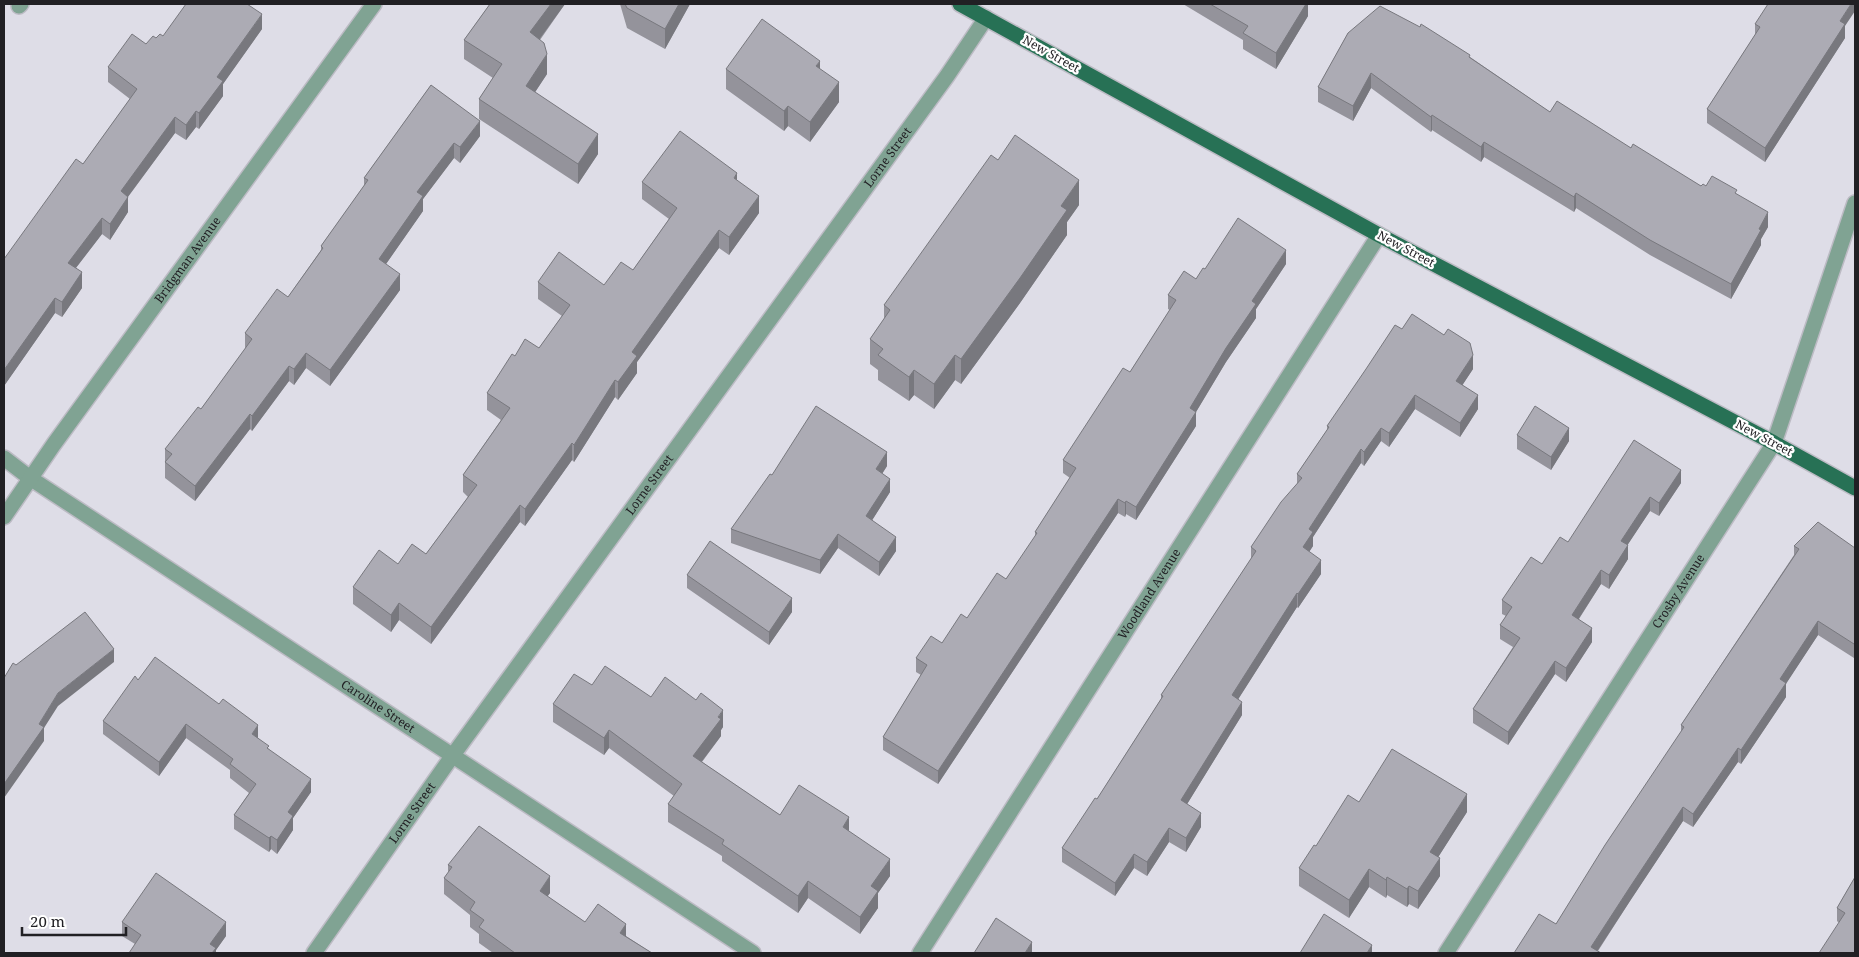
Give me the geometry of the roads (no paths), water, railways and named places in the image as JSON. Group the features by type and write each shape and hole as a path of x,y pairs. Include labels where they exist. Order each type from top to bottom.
{"main road":[{"name":"New Street","path":"960,4 1379,235 1774,443 1855,488"}],"street":[{"name":"Bridgman Avenue","path":"4,517 30,478 374,4"},
{"name":"Lorne Street","path":"314,953 453,755 947,76 986,18"},
{"name":"Crosby Avenue","path":"1446,953 1774,443 1855,203"},
{"name":"Woodland Avenue","path":"920,953 1379,235"},
{"name":"Caroline Street","path":"4,458 30,478 753,953"}]}
